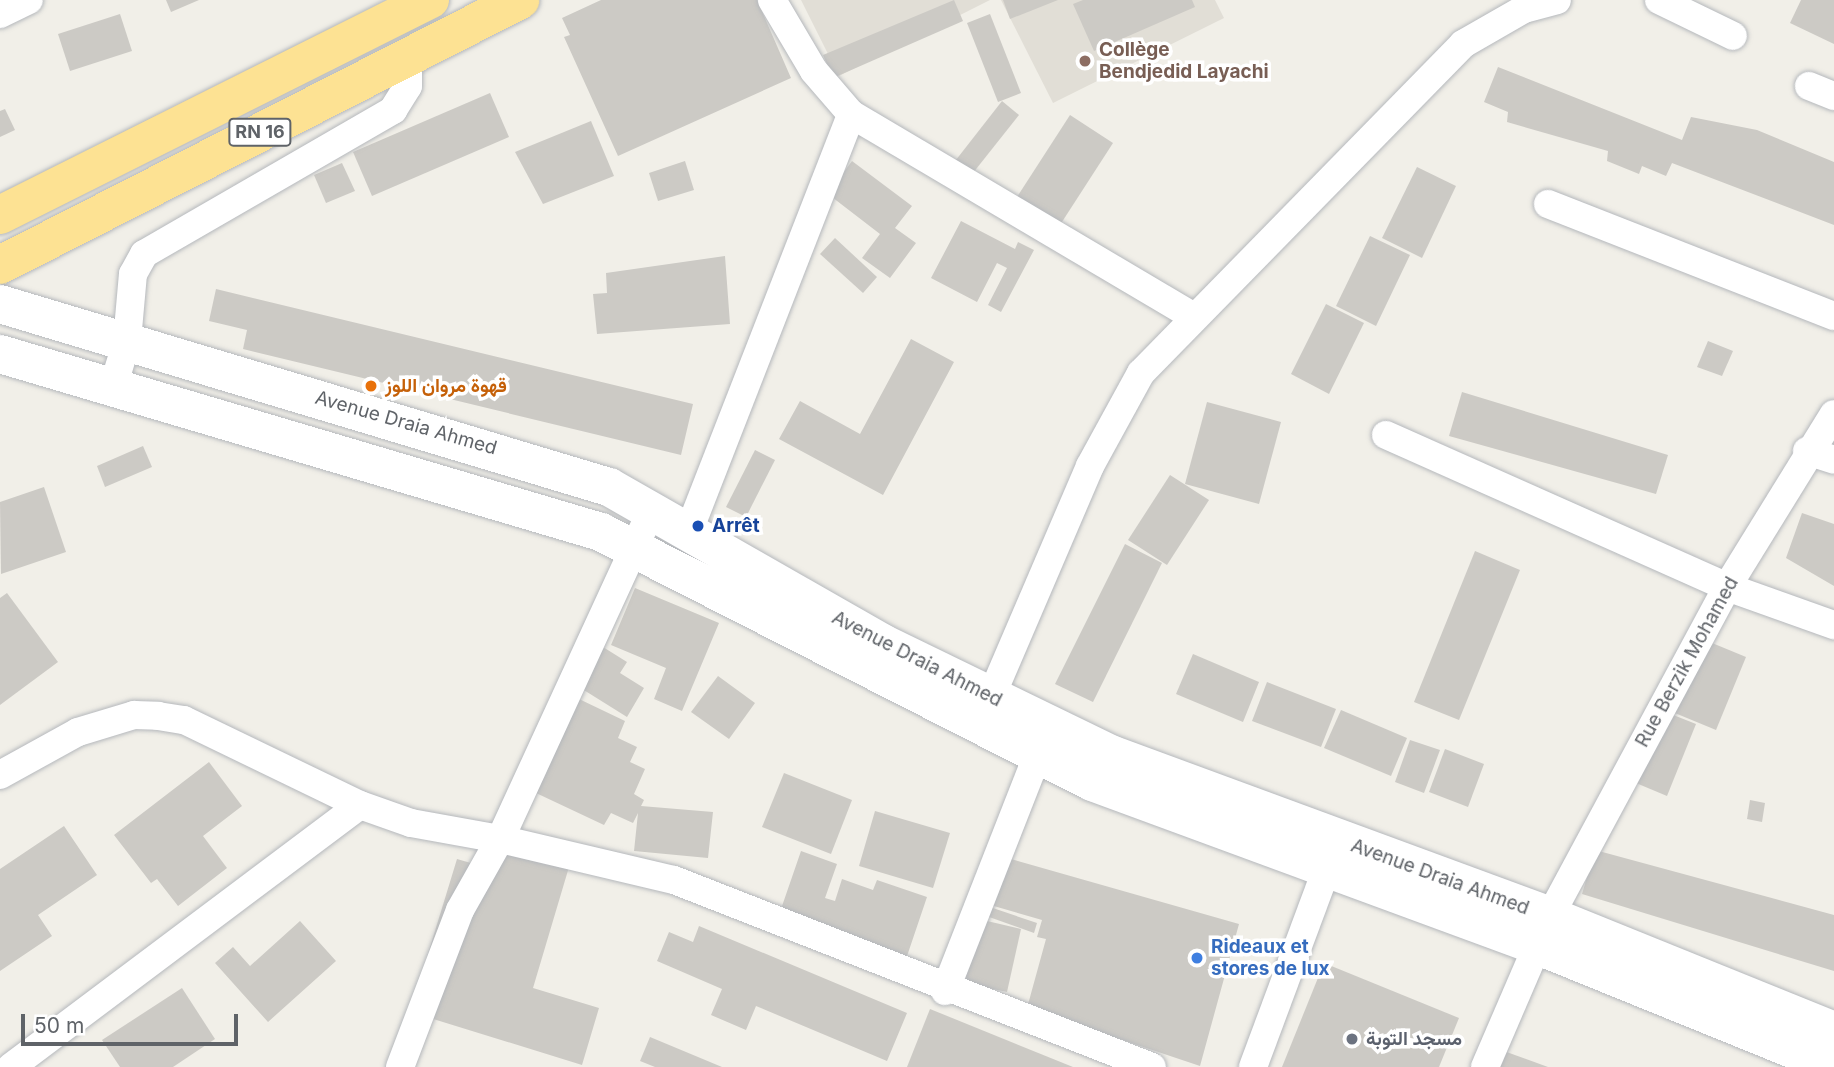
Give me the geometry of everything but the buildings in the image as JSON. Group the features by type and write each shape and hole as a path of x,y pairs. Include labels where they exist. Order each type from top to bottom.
{"highway":[{"name":"RN 16","path":"0,215 430,0"},
{"name":"RN 16","path":"0,265 520,0"}],"street":[{"path":"0,14 29,0"},
{"path":"772,0 814,71 851,114 1193,316"},
{"path":"991,697 1117,411 1141,373 1193,316 1463,44 1524,9 1557,0"},
{"path":"1659,0 1733,36"},
{"path":"113,387 127,341 133,274 144,254 393,110 408,86 408,57"},
{"path":"690,528 851,114"},
{"path":"1548,204 1834,316"},
{"name":"Avenue Draia Ahmed","path":"0,304 532,460 653,507 808,603 991,697 1113,755 1543,931 1834,1066"},
{"name":"Avenue Draia Ahmed","path":"0,354 513,502 634,548 1037,757 1326,871 1543,931 1834,1031"},
{"name":"Rue Berzik Mohamed","path":"1485,1067 1543,931 1727,587 1807,451 1834,414"},
{"path":"1387,435 1727,587 1834,625"},
{"path":"1807,451 1834,460"},
{"path":"400,1067 460,910 500,839 653,507"},
{"path":"0,775 78,732 134,715 184,720 360,805 411,823 500,839 674,880 945,991 1152,1067"},
{"path":"945,991 1037,757"},
{"path":"11,1067 360,805"},
{"path":"1253,1067 1326,871"}],"shaded area":[{"path":"801,0 990,0 839,76"},
{"name":"Collège Bendjedid Layachi","path":"1001,0 1215,0 1224,18 1053,103"}],"place":[{"name":"Collège Bendjedid Layachi","path":"1085,61"},
{"name":"قهوة مروان اللوز","path":"371,386"},
{"name":"Arrêt","path":"698,526"},
{"name":"Rideaux et stores de lux","path":"1197,958"},
{"name":"مسجد التوبة","path":"1352,1039"}]}
